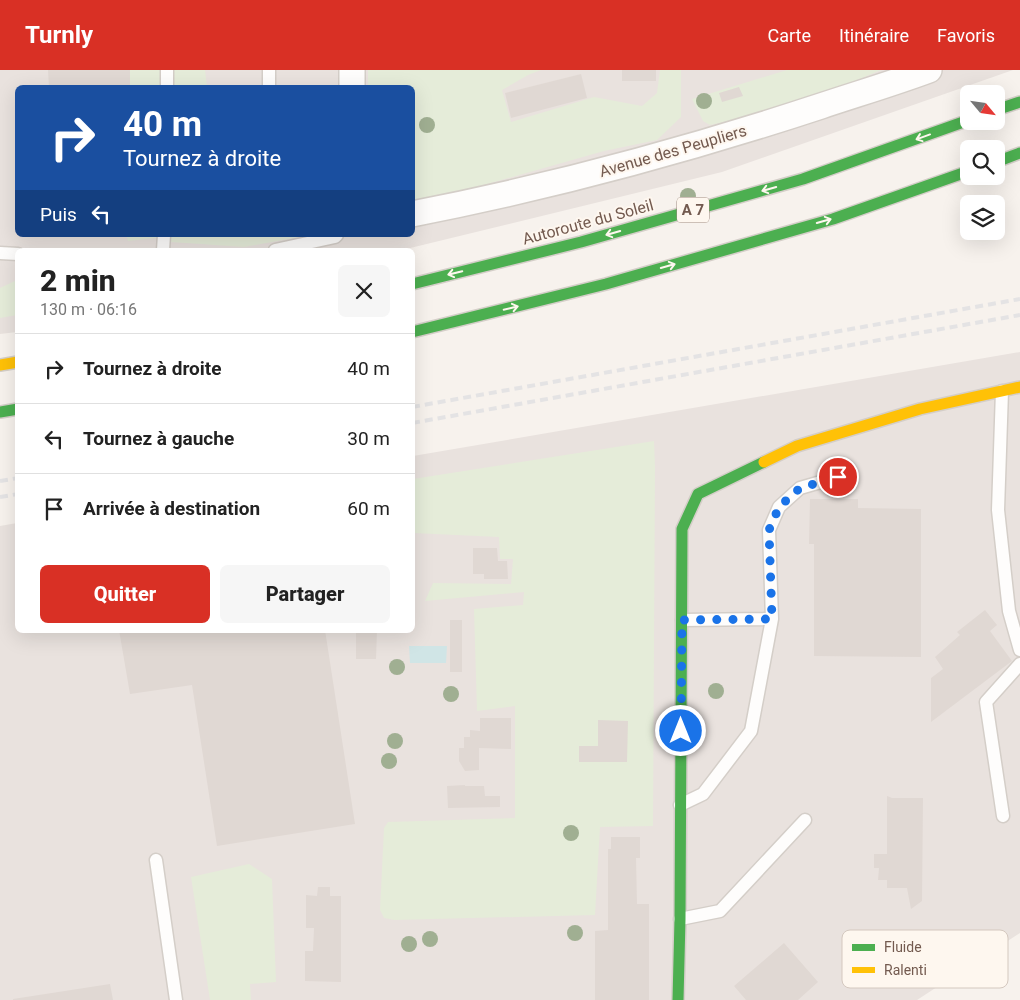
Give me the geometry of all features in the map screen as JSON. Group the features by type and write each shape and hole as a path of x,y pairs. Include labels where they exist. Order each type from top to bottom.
{"main road":[{"path":"1005,107 1020,102"},
{"name":"Autoroute du Soleil","path":"415,283 581,242 803,180 960,123"},
{"path":"1005,159 1020,153"},
{"path":"415,331 606,284 824,222 960,174"},
{"path":"0,365 15,362"},
{"path":"678,1000 682,529 698,494 797,446 920,409 1020,387"},
{"path":"0,412 15,410"}],"street":[{"path":"352,70 352,85"},
{"name":"Avenue des Peupliers","path":"415,213 474,202 575,178 730,136 929,70"}],"lane":[{"path":"167,70 167,85"},
{"path":"269,70 269,85"},
{"path":"286,248 336,237"},
{"path":"0,253 15,254"},
{"path":"1002,391 998,510 1009,611 1020,650"},
{"path":"680,805 703,794 751,731 772,619 769,530 779,507 800,488 838,477"},
{"path":"682,620 772,619"},
{"path":"1003,816 986,702 1020,664"},
{"path":"680,919 720,911 805,820"},
{"path":"156,860 176,1000"}],"shaded area":[{"path":"0,70 1013,70 970,85 960,85 960,89 722,172 410,248 15,248 15,332 0,334"},
{"path":"1020,352 1020,933 1008,941 1008,930 842,930 842,988 935,988 917,1000 0,1000 0,526 15,523 15,633 415,633 415,456"},
{"path":"409,646 447,646 446,663 410,663"}],"green space":[{"path":"130,70 205,70 207,85 130,85"},
{"path":"368,70 541,70 502,90 511,122 594,97 642,106 657,93 660,70 681,70 681,117 657,140 604,151 459,192 415,200 415,85 368,85"},
{"path":"787,70 881,70 836,89 730,121 710,125 703,121 692,99"},
{"path":"127,237 299,237 244,247 171,242 155,238 128,241"},
{"path":"15,281 15,315 0,318 0,288"},
{"path":"654,441 653,826 600,827 595,915 394,920 384,918 380,910 384,828 388,822 515,818 515,706 477,711 474,609 523,605 524,592 425,601 433,583 511,584 513,559 500,559 499,537 415,533 415,479"},
{"path":"249,864 272,879 276,982 250,984 251,1000 210,1000 191,877"}],"building":[{"path":"48,70 130,70 130,85 49,85"},
{"path":"622,70 656,70 656,81 622,81"},
{"path":"581,74 587,98 511,118 505,93"},
{"path":"739,87 743,96 722,102 719,93"},
{"path":"810,499 858,499 858,508 921,509 921,657 814,656 814,544 809,544"},
{"path":"473,548 497,548 498,561 507,561 508,579 484,579 484,574 473,574"},
{"path":"985,610 997,625 990,631 1012,661 931,722 931,678 943,669 935,657 960,635 957,632"},
{"path":"450,620 462,620 462,672 450,672"},
{"path":"120,633 325,633 355,824 217,846 192,685 130,694"},
{"path":"356,633 377,633 376,659 356,659"},
{"path":"480,718 511,718 511,749 479,748 479,770 465,771 459,761 459,748 464,748 464,737 470,737 470,730 480,731"},
{"path":"598,720 628,721 627,762 579,762 579,746 598,746"},
{"path":"447,786 484,786 485,796 500,796 500,807 448,808"},
{"path":"887,796 892,798 923,798 922,901 911,909 907,888 887,888 887,880 878,880 879,868 874,868 874,854 887,854"},
{"path":"611,837 640,837 640,858 636,858 637,904 649,904 649,1000 595,1000 595,931 608,930 608,849 611,849"},
{"path":"318,887 330,887 330,896 341,896 341,982 305,981 305,951 313,951 314,928 306,928 306,895 317,896"},
{"path":"784,943 818,982 798,1000 746,1000 734,986"},
{"path":"110,984 113,1000 13,1000 13,999"}],"railway":[{"path":"415,406 1020,299"},
{"path":"415,422 1020,315"},
{"path":"0,481 15,478"},
{"path":"0,497 15,494"}],"traffic: fast":[{"path":"1005,107 1020,102"},
{"path":"415,283 581,242 803,179 960,123"},
{"path":"1005,159 1020,153"},
{"path":"415,331 606,284 833,219 960,174"},
{"path":"0,412 15,410"},
{"path":"678,1000 682,529 698,494 764,462"}],"traffic: slow":[{"path":"0,365 15,362"},
{"path":"764,462 797,446 920,409 1020,387"}],"route":[{"path":"681,731 682,620 772,619 769,530 779,507 800,488 838,477"}]}
